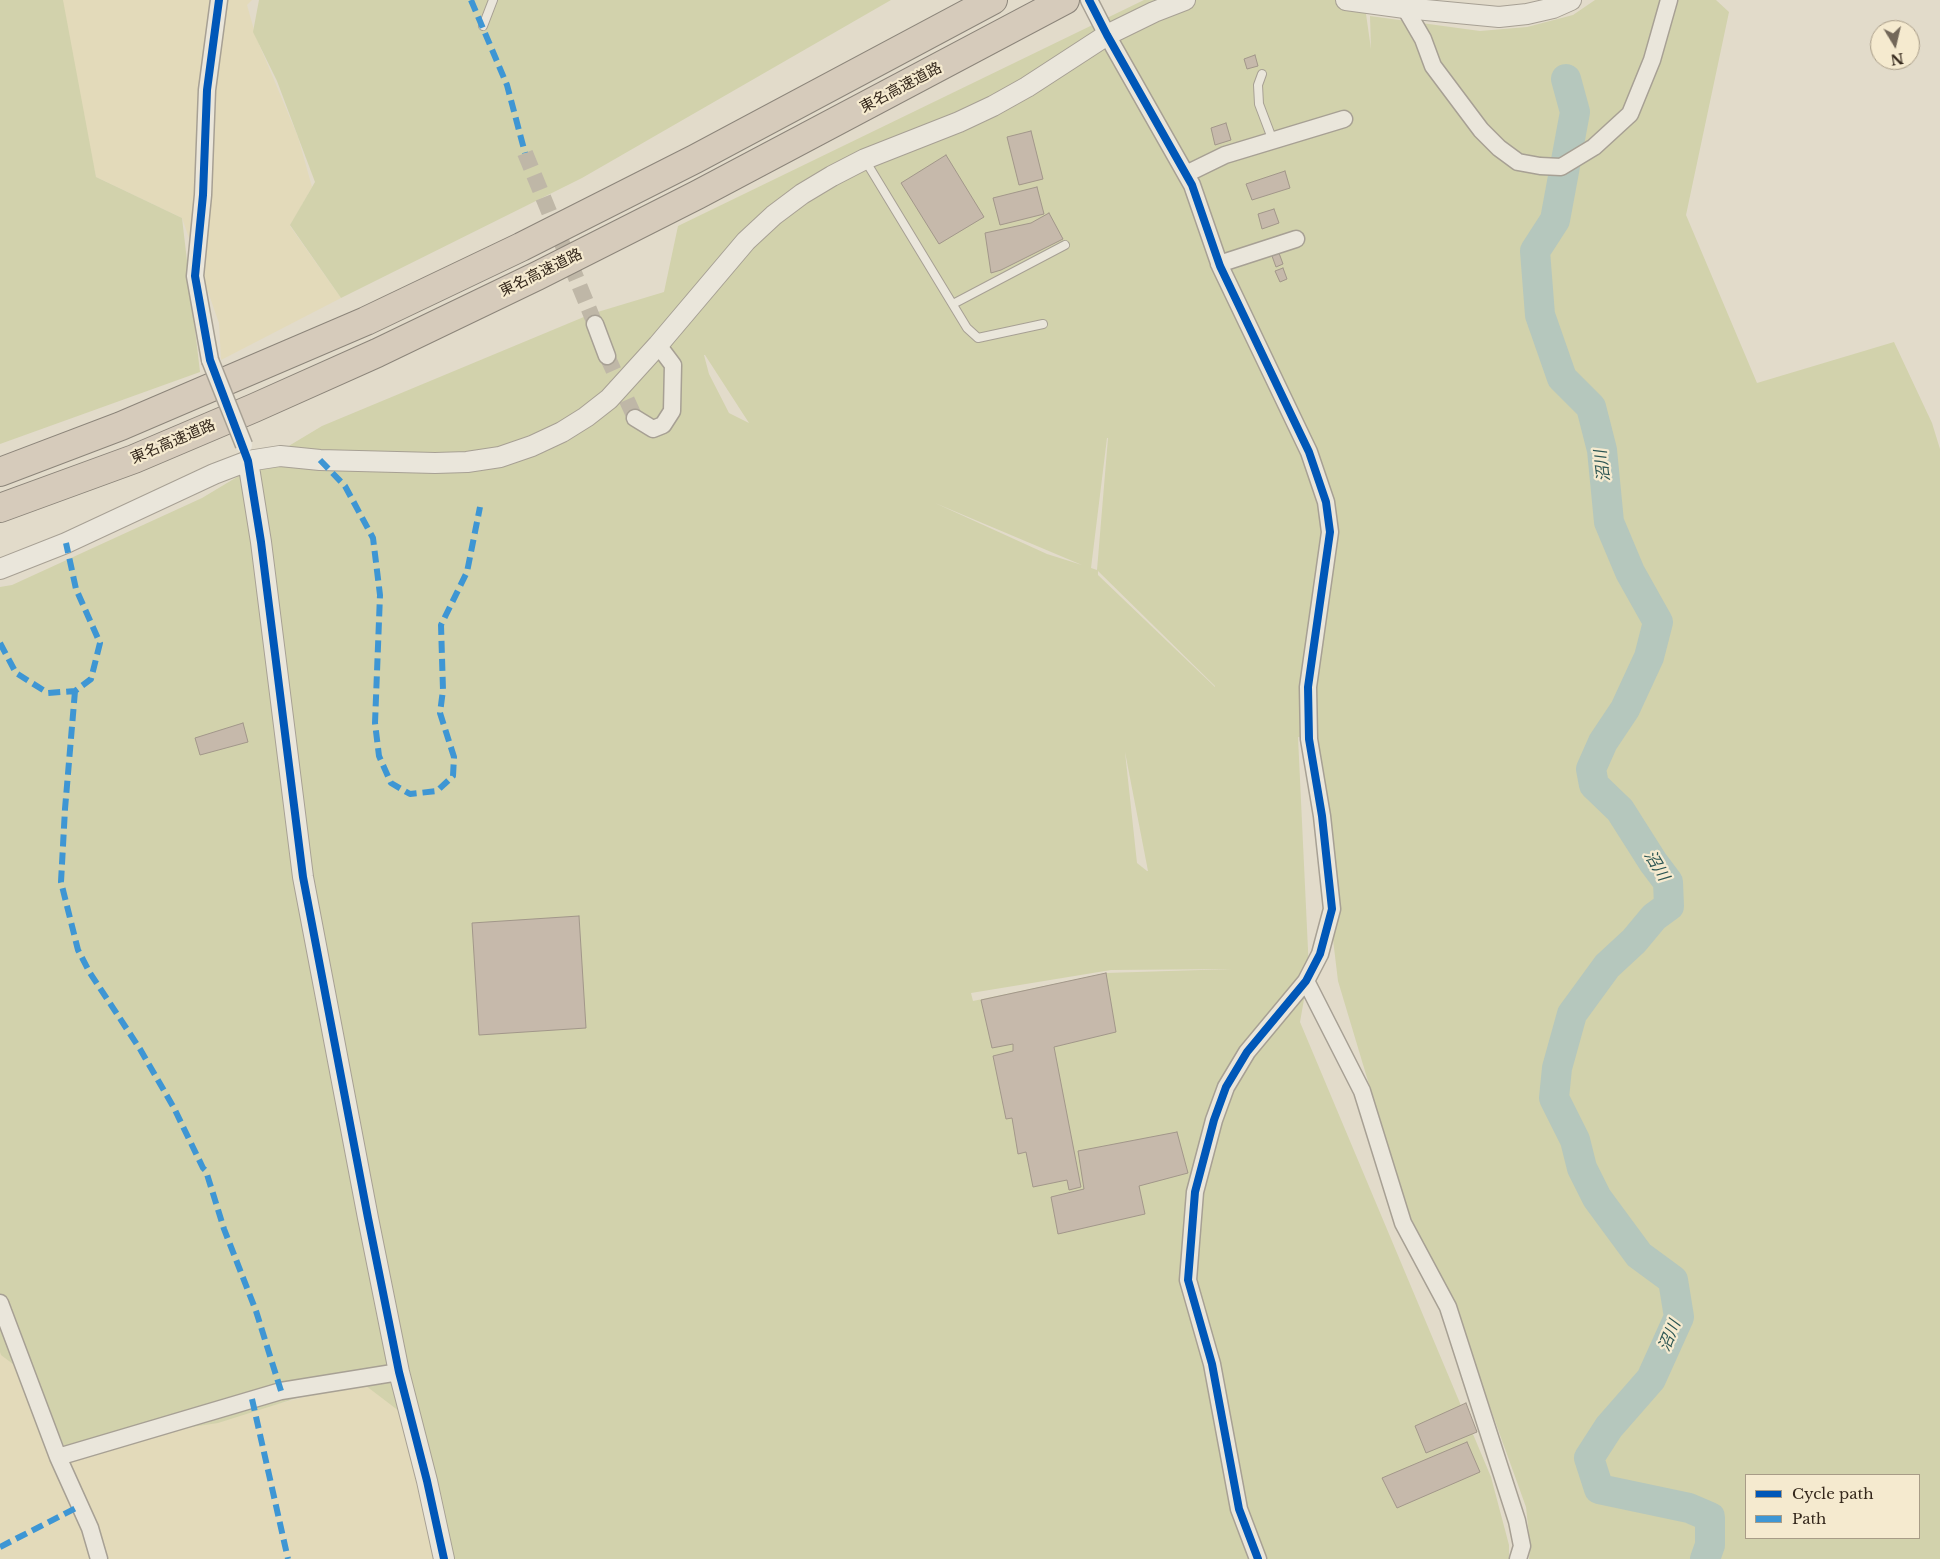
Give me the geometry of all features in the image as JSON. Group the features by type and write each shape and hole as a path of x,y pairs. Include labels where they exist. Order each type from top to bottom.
{"highway":[{"path":"0,472 121,426 366,322 521,247 686,163 993,0"},
{"name":"東名高速道路","path":"0,508 134,459 254,408 537,276 697,195 1065,0"}],"street":[{"path":"219,0 207,90 203,195 195,276 210,360 246,453 261,542 303,877 399,1372 427,1481 444,1559"},
{"path":"1089,0 1104,30 1192,184 1219,264 1309,452 1326,502 1330,532 1308,687 1309,739 1322,816 1332,909 1320,954 1306,981 1247,1052 1226,1087 1214,1120 1195,1192 1188,1280 1212,1364 1239,1509 1258,1559"},
{"path":"0,569 66,543 214,474 246,453 320,460 467,462 500,457 539,443 562,432 609,400 746,241 774,215 802,194 824,180 865,159 959,122 993,106 1027,87 1104,30 1185,0"},
{"path":"1346,0 1499,17 1527,14 1553,8 1571,0"},
{"path":"1405,8 1424,38 1433,66 1481,130 1499,148 1518,162 1561,167 1594,147 1630,114 1652,60 1668,0"},
{"path":"1186,174 1226,155 1344,119"},
{"path":"1219,264 1296,239"},
{"path":"595,324 608,356"},
{"path":"635,418 653,429 663,425 672,411 673,365 658,345"},
{"path":"1306,981 1362,1092 1404,1223 1448,1307 1517,1521 1522,1546 1518,1559"},
{"path":"0,1303 58,1457 90,1528 99,1559"},
{"path":"58,1457 281,1391 399,1372"}],"lane":[{"path":"483,26 493,0"},
{"path":"1262,74 1258,85 1259,104 1273,141"},
{"path":"865,159 967,328 978,338 1043,324"},
{"path":"953,304 1065,245"}],"shaded area":[{"path":"58,0 252,0 247,5 256,37 298,137 312,187 290,226 341,298 221,360 219,323 182,218 96,177"},
{"path":"0,1305 58,1457 255,1410 399,1372 445,1559 0,1559"}],"green space":[{"path":"0,0 63,0 96,177 182,218 200,372 0,444"},
{"path":"259,0 891,0 582,178 341,298 290,225 315,182 277,81 253,32"},
{"path":"1144,0 1364,0 1371,49 1370,16 1480,31 1527,27 1573,15 1595,0 1716,0 1729,12 1686,215 1757,383 1894,342 1932,423 1940,449 1940,1559 1529,1559 1530,1545 1526,1507 1451,1299 1406,1208 1338,981 1309,739 1298,737 1309,971 1300,1022 1491,1477 1509,1545 1509,1559 441,1559 399,1411 357,1379 218,1423 64,1446 38,1383 1,1355 0,1352 0,587 12,585 202,498 322,426 591,314 664,292 678,226","holes":["705,355 749,423 729,413 709,374","1107,438 1108,438 1097,570 1091,568","935,503 1082,565 1047,554","1098,571 1215,687 1098,575","1125,752 1148,871 1137,863","1232,969 1106,973 973,1001 971,993 1111,970"]}],"building":[{"path":"1255,55 1258,66 1247,69 1244,59"},
{"path":"1226,123 1231,140 1215,145 1211,128"},
{"path":"1031,131 1043,179 1019,185 1007,137"},
{"path":"946,155 984,217 939,244 901,183"},
{"path":"1285,171 1290,188 1252,200 1246,184"},
{"path":"1037,187 1044,214 1000,225 993,198"},
{"path":"1274,209 1279,223 1262,229 1258,214"},
{"path":"1049,213 1063,239 1001,270 991,273 985,233 1031,223"},
{"path":"1279,253 1283,264 1276,267 1272,256"},
{"path":"1283,268 1287,279 1280,282 1275,271"},
{"path":"243,723 248,742 200,755 195,738"},
{"path":"579,916 586,1028 479,1035 472,923"},
{"path":"1106,973 1116,1032 1054,1047 1081,1187 1069,1190 1067,1180 1033,1187 1026,1152 1018,1154 1012,1118 1006,1119 993,1056 1013,1051 1013,1044 992,1048 981,1000"},
{"path":"1177,1132 1188,1173 1139,1186 1145,1214 1058,1234 1051,1197 1084,1189 1078,1151"},
{"path":"1466,1403 1477,1432 1426,1453 1415,1426"},
{"path":"1467,1442 1480,1472 1397,1508 1382,1478"}],"waterway":[{"name":"沼川","path":"1566,79 1575,112 1555,220 1535,251 1540,315 1562,378 1591,407 1602,450 1609,522 1630,572 1658,622 1649,657 1625,709 1603,742 1591,769 1594,785 1620,810 1668,882 1669,906 1654,917 1634,941 1607,966 1572,1014 1557,1068 1554,1098 1575,1140 1582,1168 1597,1198 1639,1255 1673,1280 1679,1317 1651,1379 1609,1427 1589,1458 1599,1489 1689,1508 1710,1517 1710,1545 1705,1559"}],"tunnel":[{"path":"525,153 595,324"},
{"path":"607,356 635,418"}],"marked path":[{"path":"471,0 507,85 525,153"},
{"path":"320,460 345,486 373,538 380,595 375,723 379,756 391,783 410,794 437,791 453,776 454,757 440,713 443,690 441,625 467,572 480,507"},
{"path":"0,643 16,673 48,693 75,691 91,679 100,643 76,589 66,543"},
{"path":"75,691 61,882 78,950 90,973 140,1049 174,1108 206,1171 224,1229 256,1311 281,1391"},
{"path":"252,1399 288,1559"},
{"path":"0,1547 80,1506"}],"cycle path":[{"path":"219,0 207,90 203,195 195,276 210,360 248,461 261,542 303,877 399,1372 427,1481 444,1559"},
{"path":"1089,0 1192,185 1220,266 1309,452 1326,502 1330,532 1308,687 1309,739 1322,816 1332,909 1320,954 1306,981 1247,1052 1226,1087 1214,1120 1195,1192 1188,1280 1212,1364 1239,1509 1258,1559"}]}
